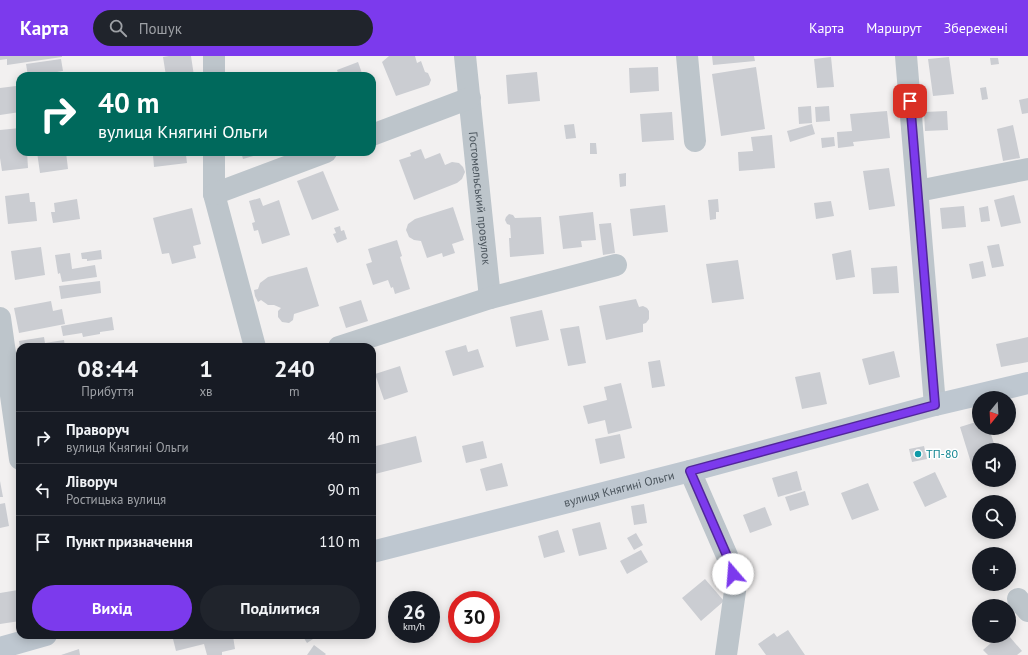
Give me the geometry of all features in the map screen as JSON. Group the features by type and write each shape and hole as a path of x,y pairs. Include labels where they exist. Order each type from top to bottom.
{"street":[{"path":"214,56 214,72"},
{"name":"Гостомельський провулок","path":"465,56 490,298"},
{"path":"687,56 695,141"},
{"path":"906,56 935,405"},
{"path":"376,133 470,98"},
{"path":"214,156 214,194 254,343"},
{"path":"214,194 315,156"},
{"path":"918,191 1028,169"},
{"path":"352,343 490,298 616,265"},
{"path":"0,318 16,431"},
{"name":"вулиця Княгині Ольги","path":"376,551 690,471 935,405 1028,383"},
{"path":"690,471 731,565 736,584 726,655"},
{"path":"0,648 31,639"}],"building":[{"path":"0,56 62,57 7,65 7,59 0,60"},
{"path":"191,56 193,72 165,72 163,57"},
{"path":"389,56 415,56 417,63 421,61 425,72 428,73 431,80 429,85 396,96 382,62"},
{"path":"712,56 754,56 755,61 713,65"},
{"path":"831,57 834,87 817,88 814,59"},
{"path":"949,57 954,94 933,96 928,59"},
{"path":"990,58 998,58 999,64 991,65"},
{"path":"61,59 63,71 27,72 26,64"},
{"path":"358,62 362,72 338,72 337,70"},
{"path":"658,67 659,91 630,93 629,68"},
{"path":"756,67 765,129 721,136 712,74"},
{"path":"537,72 540,101 508,104 506,75"},
{"path":"16,86 16,113 0,115 0,88"},
{"path":"986,87 988,99 982,100 980,88"},
{"path":"1028,98 1028,113 1022,114 1019,100"},
{"path":"811,106 812,123 799,124 798,107"},
{"path":"829,106 830,121 816,122 815,107"},
{"path":"887,111 890,138 853,142 854,146 838,148 837,132 852,131 850,114"},
{"path":"947,111 948,130 925,131 924,112"},
{"path":"672,112 674,140 642,142 640,114"},
{"path":"574,124 576,138 566,139 564,125"},
{"path":"812,124 815,134 790,142 787,131"},
{"path":"1013,125 1020,158 1003,161 997,129"},
{"path":"16,128 16,156 27,156 28,168 2,171 0,158 0,130"},
{"path":"772,135 775,168 739,171 738,152 753,151 751,137"},
{"path":"834,137 835,146 822,148 821,138"},
{"path":"590,143 596,143 597,154 590,154"},
{"path":"421,149 425,159 440,153 445,165 452,162 459,163 465,172 462,179 457,183 414,200 399,160 411,156 410,153"},
{"path":"38,156 66,156 68,169 40,173"},
{"path":"153,156 186,156 187,163 154,167"},
{"path":"242,156 253,156 243,159"},
{"path":"889,168 895,206 869,210 863,171"},
{"path":"323,171 339,210 312,220 297,181"},
{"path":"626,173 626,186 620,187 619,174"},
{"path":"29,193 30,202 35,202 37,221 8,224 5,196"},
{"path":"1014,195 1021,223 1001,227 994,200"},
{"path":"260,198 263,206 279,200 290,235 262,244 258,230 254,231 252,223 255,222 249,201"},
{"path":"77,199 80,219 53,223 51,212 55,212 54,203"},
{"path":"718,199 719,212 716,212 716,219 710,220 708,200"},
{"path":"831,201 834,216 816,219 814,203"},
{"path":"665,205 668,232 633,236 630,209"},
{"path":"964,206 966,227 942,229 940,208"},
{"path":"988,206 990,221 981,222 979,208"},
{"path":"453,207 464,240 452,244 455,253 443,257 442,253 427,258 421,241 414,240 409,237 406,230 408,224 415,219"},
{"path":"192,208 201,244 193,246 196,258 172,264 169,253 162,254 153,218"},
{"path":"593,212 596,240 581,241 582,247 563,249 559,216"},
{"path":"509,214 513,215 515,218 541,217 544,254 510,257 510,225 507,224 505,220"},
{"path":"611,223 615,253 603,255 599,224"},
{"path":"340,226 341,231 344,230 347,239 337,243 333,234 336,233 334,228"},
{"path":"397,240 402,256 400,257 410,289 395,294 393,287 391,288 388,280 373,285 366,264 372,262 368,249"},
{"path":"999,244 1004,266 992,268 987,246"},
{"path":"41,247 45,275 15,280 11,251"},
{"path":"101,250 102,259 87,261 87,259 82,259 81,253"},
{"path":"851,250 855,277 836,280 832,254"},
{"path":"70,253 72,269 95,265 97,277 62,282 60,273 58,274 55,255"},
{"path":"738,260 744,299 712,303 706,264"},
{"path":"983,261 986,276 972,279 969,264"},
{"path":"897,266 899,293 873,294 871,268"},
{"path":"307,267 319,306 294,314 293,320 289,323 282,322 278,317 278,311 281,308 274,305 268,305 261,300 258,302 254,290 258,289 260,283 268,277"},
{"path":"100,281 101,293 61,299 59,286"},
{"path":"636,299 639,307 643,306 649,311 649,319 643,324 643,332 606,340 599,306"},
{"path":"361,300 368,321 346,328 339,307"},
{"path":"51,301 53,311 62,309 65,324 19,333 14,308"},
{"path":"542,310 549,340 516,347 510,317"},
{"path":"112,317 114,330 83,337 82,333 63,336 61,326"},
{"path":"579,326 586,363 568,366 560,329"},
{"path":"44,337 45,343 19,343 19,341"},
{"path":"1028,337 1028,362 1001,367 996,344"},
{"path":"64,340 64,343 45,343"},
{"path":"466,345 468,352 478,349 484,367 453,376 445,351"},
{"path":"894,351 900,377 869,385 862,359"},
{"path":"660,360 665,386 652,388 648,362"},
{"path":"400,366 408,392 384,400 376,374"},
{"path":"820,372 827,404 802,409 795,377"},
{"path":"621,383 632,428 608,434 605,420 588,424 583,406 607,400 604,387"},
{"path":"972,423 972,435 991,435 994,443 972,443 972,466 960,427"},
{"path":"620,434 625,458 600,464 595,439"},
{"path":"416,436 422,462 376,474 376,446"},
{"path":"483,441 487,458 466,463 462,446"},
{"name":"ТП-80","path":"924,446 927,459 912,462 909,449"},
{"path":"502,463 508,486 486,491 480,469"},
{"path":"797,471 802,490 778,497 772,478"},
{"path":"935,472 947,497 925,507 913,482"},
{"path":"0,481 3,497 0,497"},
{"path":"868,483 879,510 852,520 841,493"},
{"path":"805,491 809,505 790,511 785,497"},
{"path":"5,503 9,526 0,528 0,504"},
{"path":"644,504 647,523 634,525 631,506"},
{"path":"765,507 772,525 750,533 743,515"},
{"path":"600,522 607,549 579,556 572,529"},
{"path":"558,530 565,552 544,558 538,536"},
{"path":"636,533 643,545 634,550 627,538"},
{"path":"641,550 648,562 627,574 620,561"},
{"path":"705,579 724,601 701,621 682,598"},
{"path":"16,590 16,622 0,624 0,593"},
{"path":"788,630 805,655 766,655 758,644 774,633 777,637"},
{"path":"173,639 233,639 235,649 222,652 222,655 207,655 204,644 176,651"},
{"path":"304,639 313,639 307,643"},
{"path":"991,643 1015,643 1022,651 1017,655 988,655 983,650"},
{"path":"314,645 326,654 307,655"},
{"path":"79,649 80,655 61,655"}],"place":[{"name":"ТП-80","path":"918,454"}],"route":[{"path":"733,574 731,565 690,471 935,405 910,101"}]}
